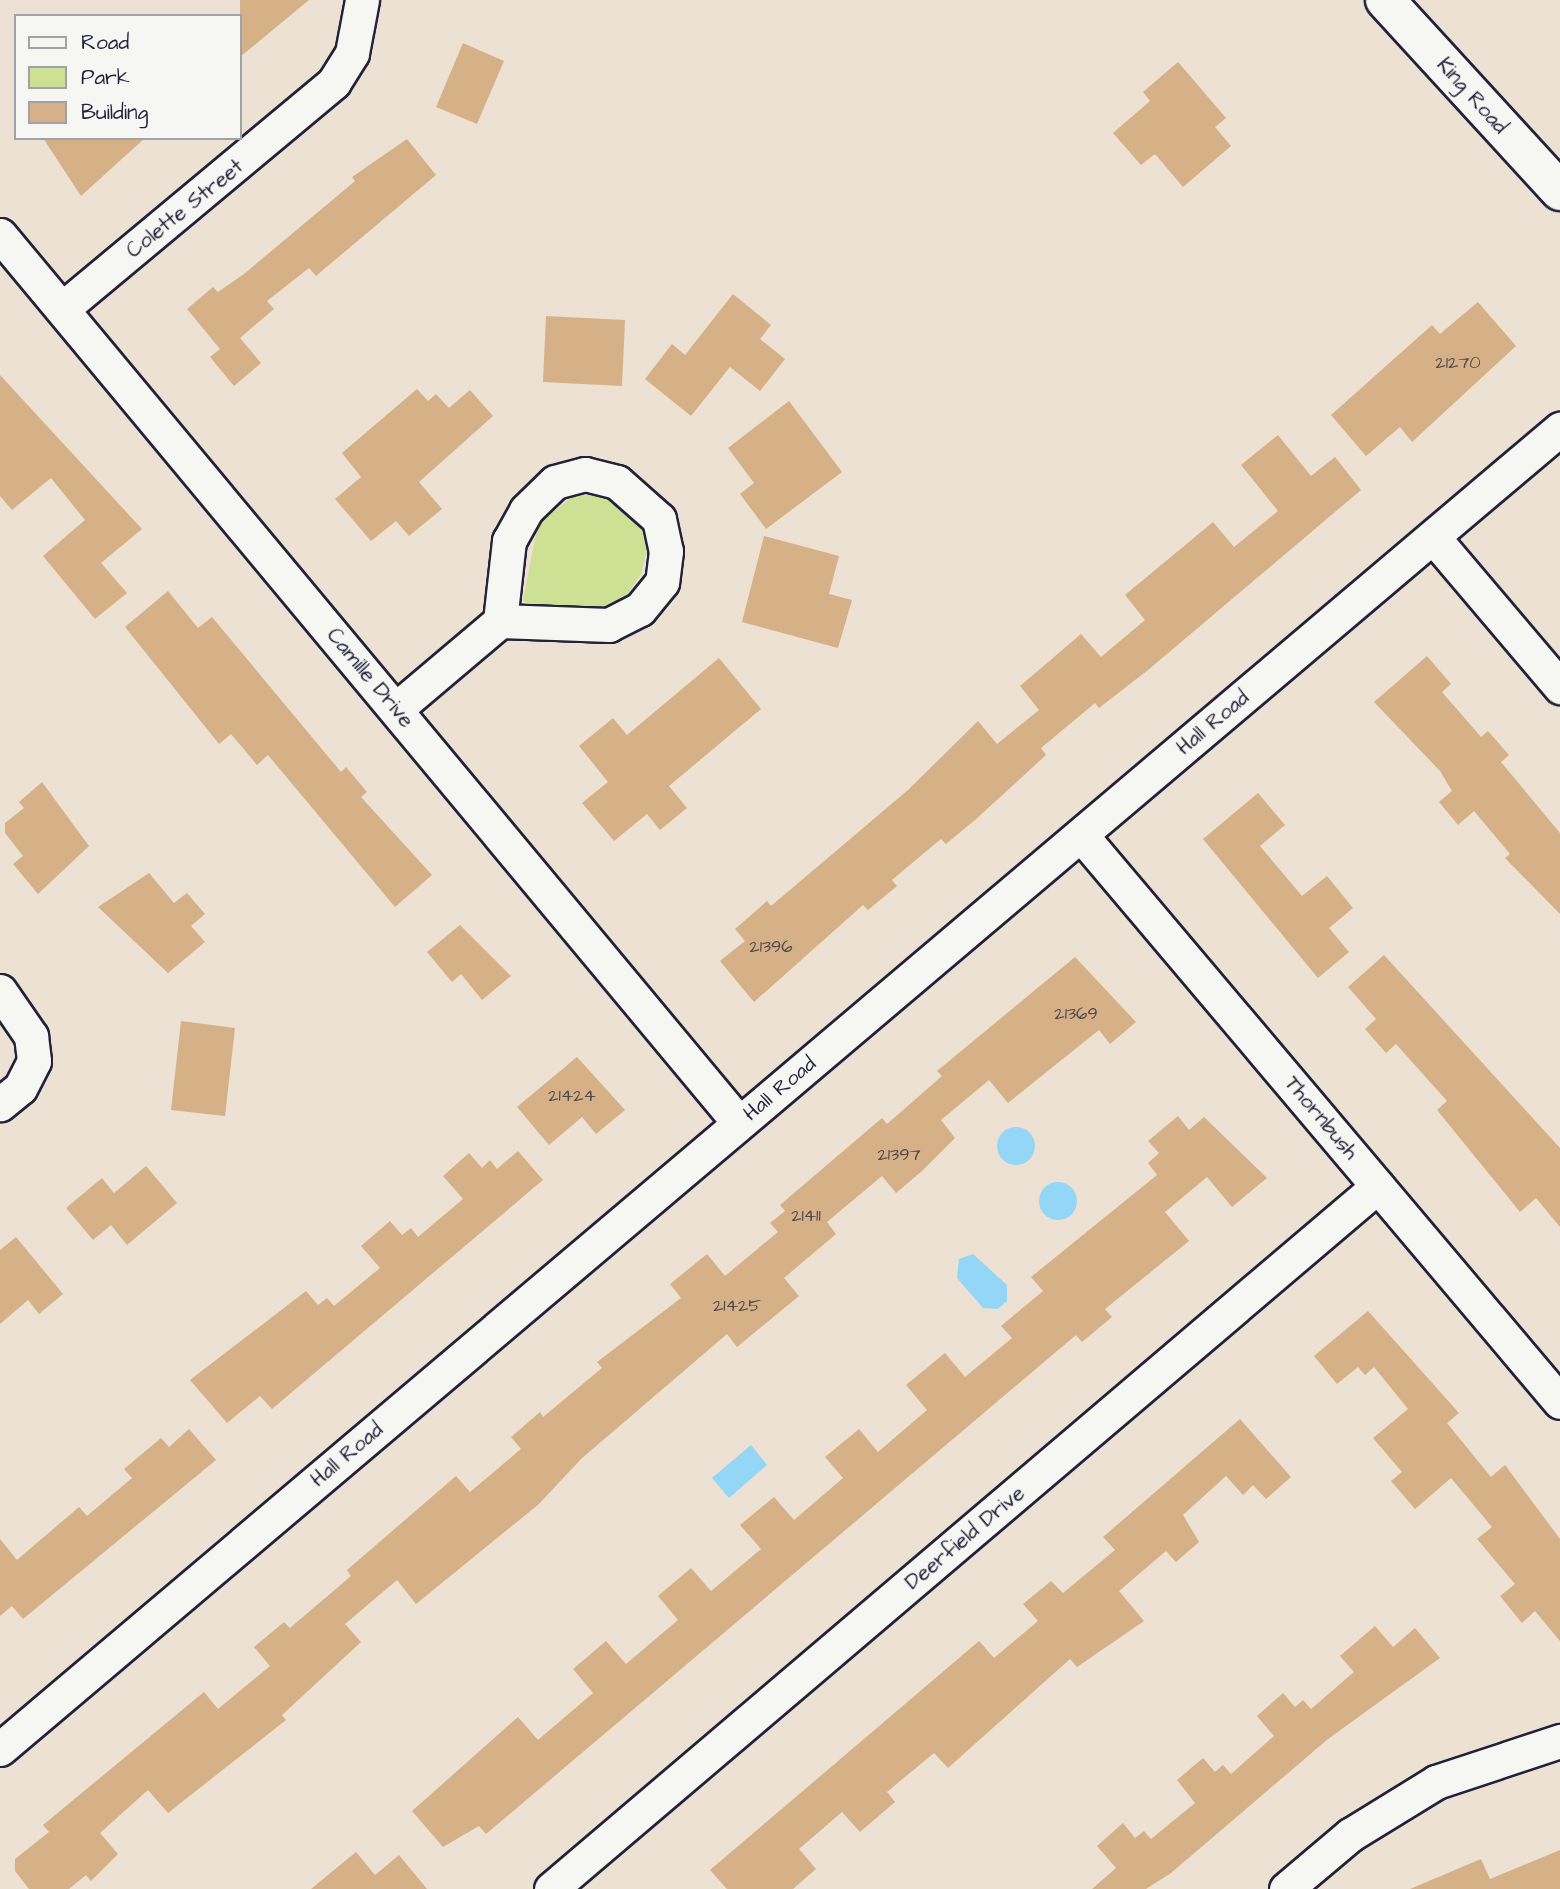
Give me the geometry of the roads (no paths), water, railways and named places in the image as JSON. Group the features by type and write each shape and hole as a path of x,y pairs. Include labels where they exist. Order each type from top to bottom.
{"main road":[{"name":"King Road","path":"1385,0 1560,191"}],"street":[{"name":"Colette Street","path":"62,309 334,82 352,53 362,0"},
{"name":"Camille Drive","path":"0,234 739,1123"},
{"name":"Hall Road","path":"0,1749 1560,429"},
{"path":"396,709 500,621 610,625 640,609 662,582 666,551 659,519 617,482 585,474 555,482 526,510 509,541 500,621"},
{"path":"1433,537 1560,687"},
{"name":"Thornbush","path":"1081,835 1560,1402"},
{"path":"0,991 31,1036 34,1061 20,1088 0,1104"},
{"name":"Deerfield Drive","path":"551,1889 1378,1186"},
{"path":"1286,1889 1359,1828 1436,1782 1560,1741"}],"water":[{"path":"1016,1127 1029,1133 1035,1146 1029,1159 1016,1165 1003,1159 997,1146 1003,1133"},
{"path":"1058,1182 1071,1188 1077,1201 1071,1214 1058,1220 1045,1214 1039,1201 1045,1188"},
{"path":"973,1254 1007,1285 1007,1301 998,1309 983,1308 957,1278 959,1259"},
{"path":"751,1445 767,1465 729,1498 712,1478"}]}
